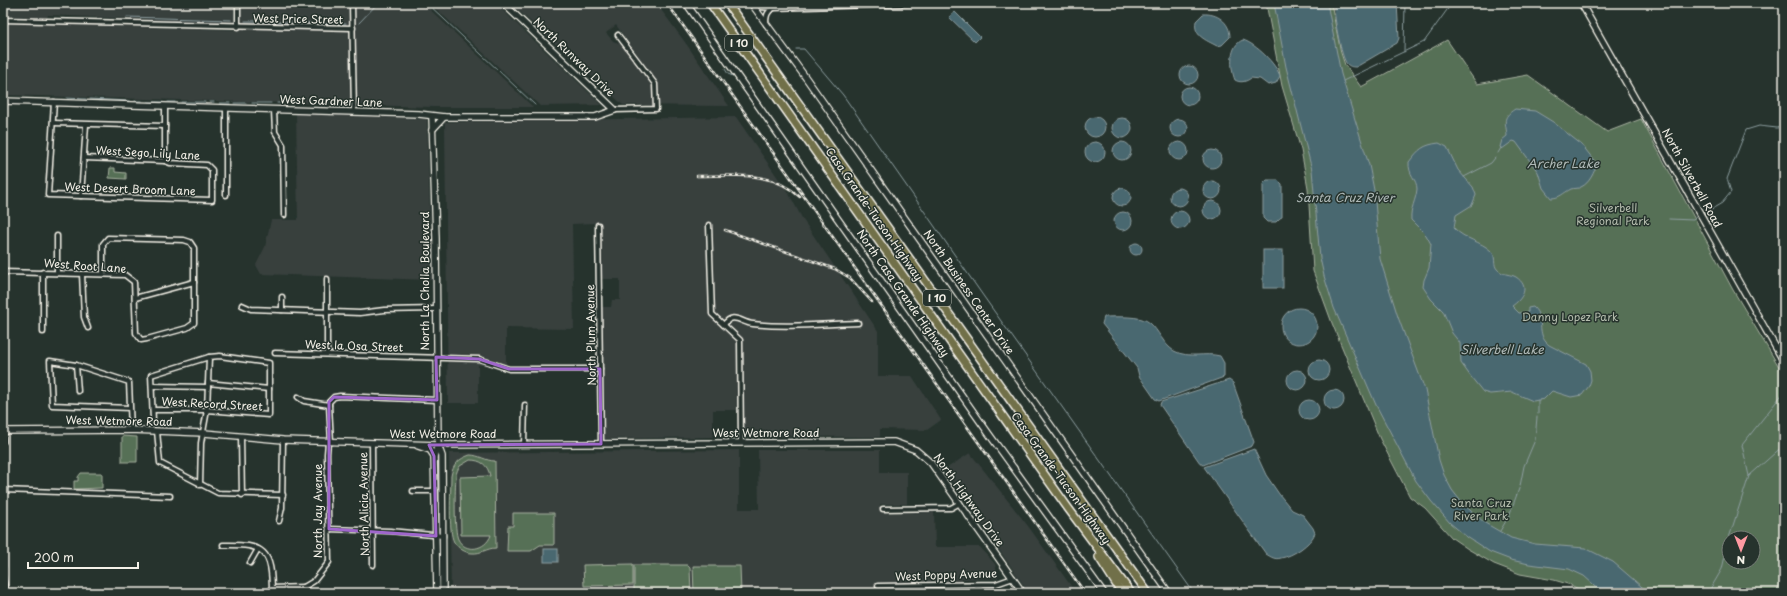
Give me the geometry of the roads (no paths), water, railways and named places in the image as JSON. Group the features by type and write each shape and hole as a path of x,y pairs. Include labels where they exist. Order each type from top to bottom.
{"highway":[{"name":"Casa Grande-Tucson Highway","path":"710,3 1076,519 1131,593"},
{"name":"Casa Grande-Tucson Highway","path":"727,3 1147,593"},
{"path":"1076,519 1122,593"}],"street":[{"path":"238,3 238,27"},
{"path":"352,3 354,112"},
{"name":"North Runway Drive","path":"503,3 615,110"},
{"name":"North Casa Grande Highway","path":"686,3 989,434 1104,593"},
{"path":"751,3 774,8 840,4 931,3"},
{"name":"North Business Center Drive","path":"751,3 1169,593"},
{"name":"North Silverbell Road","path":"1582,3 1784,362"},
{"path":"766,24 769,10 774,8"},
{"name":"West Price Street","path":"3,20 238,27 353,28"},
{"name":"West Gardner Lane","path":"3,101 419,114 432,117 595,117 615,110 656,109 655,84 618,35"},
{"path":"54,102 53,123 166,126"},
{"path":"165,106 165,161"},
{"path":"226,108 226,195"},
{"path":"274,110 274,128 282,142 283,150 284,215"},
{"name":"North La Cholla Boulevard","path":"432,117 436,239 438,445 442,456 443,593"},
{"path":"432,130 444,117"},
{"name":"West Desert Broom Lane","path":"53,123 48,195 212,200"},
{"path":"81,196 86,125"},
{"name":"West Sego Lily Lane","path":"84,158 165,161 170,164 206,165 211,168 212,172 212,200"},
{"name":"North Plum Avenue","path":"598,225 601,444"},
{"path":"709,225 712,314 740,340 741,443"},
{"path":"57,236 57,272"},
{"path":"103,274 104,238 184,240 193,243 195,318 193,326 138,341 136,333 135,298 194,282"},
{"name":"West Root Lane","path":"3,272 57,272 125,275 134,282 135,298"},
{"path":"43,272 43,332"},
{"path":"82,274 84,317 88,328"},
{"path":"327,279 327,354"},
{"path":"282,297 282,310"},
{"path":"242,305 251,309 360,313 384,310 436,309"},
{"path":"724,325 727,319 732,318 747,323 770,325 858,323"},
{"name":"West la Osa Street","path":"275,353 479,359 509,369 600,369"},
{"path":"152,386 208,385 270,389 270,363 220,356 209,357 151,375 153,421"},
{"path":"200,485 201,443 207,410 209,357"},
{"path":"130,408 52,405 50,361 76,365 129,382 131,430"},
{"path":"76,365 78,391"},
{"name":"West Record Street","path":"153,410 207,410 269,415 270,389"},
{"path":"298,397 304,401 329,405 332,398 340,396 437,400"},
{"name":"North Jay Avenue","path":"304,587 314,581 329,562 327,454 329,442 329,405"},
{"path":"524,406 524,444"},
{"name":"West Wetmore Road","path":"3,431 131,430 204,433 283,440 438,445 882,442"},
{"path":"157,431 160,463 200,485 218,493 242,495 282,495"},
{"path":"241,437 242,495"},
{"path":"280,521 282,511 283,440"},
{"name":"North Highway Drive","path":"882,442 894,442 906,446 921,454 931,463 1024,593"},
{"name":"North Alicia Avenue","path":"372,443 374,565"},
{"path":"413,444 430,450 434,456"},
{"name":"North La Cholla Boulevard","path":"437,593 434,456 438,445"},
{"path":"3,490 170,496"},
{"path":"413,491 435,491"},
{"path":"883,509 951,508 960,503"},
{"path":"329,529 373,530 443,536"},
{"path":"222,545 247,544 258,549 270,563 272,591 304,587 307,593"},
{"path":"250,563 258,549"},
{"path":"3,557 3,566"},
{"path":"3,577 6,593"},
{"name":"West Poppy Avenue","path":"878,586 996,584 1013,578"}],"water":[{"name":"Santa Cruz River Park","path":"1274,3 1327,3 1341,74 1369,165 1374,190 1380,259 1398,317 1425,390 1439,460 1444,475 1452,490 1463,504 1485,523 1511,538 1535,544 1585,548 1613,562 1649,593 1603,593 1584,576 1569,569 1529,564 1511,560 1490,552 1467,537 1450,523 1416,481 1376,405 1334,308 1324,276 1320,258 1312,170 1286,67"},
{"path":"1334,3 1397,3 1399,38 1397,43 1356,67 1349,66 1342,53 1336,25"},
{"path":"955,12 980,37 975,42 949,17"},
{"path":"1203,14 1218,17 1228,27 1230,37 1222,45 1217,46 1198,34 1196,30 1196,21"},
{"path":"1243,40 1254,46 1270,60 1280,76 1276,83 1268,85 1260,79 1251,78 1243,82 1235,80 1232,69 1233,52 1238,43"},
{"path":"1189,66 1195,69 1198,75 1195,81 1189,84 1183,81 1180,75 1183,69"},
{"path":"1189,87 1195,90 1198,96 1195,102 1189,105 1183,102 1180,96 1183,90"},
{"name":"Archer Lake","path":"1515,109 1535,111 1553,122 1582,145 1597,164 1587,183 1580,188 1571,189 1559,196 1551,198 1543,188 1538,172 1516,142 1513,141 1502,149 1500,147 1502,140 1507,136 1505,124 1506,118"},
{"path":"1095,117 1102,120 1105,127 1102,134 1095,137 1088,134 1085,127 1088,120"},
{"path":"1122,118 1129,121 1132,128 1129,135 1122,138 1115,135 1112,128 1115,121"},
{"path":"1175,119 1183,119 1188,124 1186,135 1183,137 1175,137 1170,132 1170,124"},
{"path":"1095,142 1102,145 1105,152 1102,159 1095,162 1088,159 1085,152 1088,145"},
{"path":"1118,142 1126,142 1131,147 1129,158 1126,160 1118,160 1113,155 1113,147"},
{"path":"1175,142 1183,142 1188,147 1186,158 1183,160 1175,160 1170,155 1170,147"},
{"name":"Silverbell Lake","path":"1439,143 1447,147 1458,170 1473,187 1476,195 1472,205 1456,215 1454,228 1458,232 1483,245 1491,251 1494,255 1495,266 1500,272 1514,276 1521,281 1524,289 1522,296 1512,306 1519,313 1528,312 1528,308 1533,307 1539,316 1542,336 1545,341 1549,345 1586,364 1590,371 1591,380 1589,386 1582,395 1571,397 1552,391 1544,399 1533,401 1512,392 1490,394 1483,392 1461,363 1460,343 1452,333 1443,311 1431,299 1423,287 1429,268 1431,244 1426,235 1411,220 1411,212 1416,197 1417,186 1410,170 1409,162 1425,146"},
{"path":"1212,150 1218,153 1221,159 1218,165 1212,168 1206,165 1203,159 1206,153"},
{"path":"1267,180 1278,180 1282,184 1282,217 1276,222 1267,222 1263,218 1263,184"},
{"path":"1212,181 1218,184 1221,190 1218,196 1212,199 1206,196 1203,190 1206,184"},
{"path":"1122,188 1128,191 1131,197 1128,203 1122,206 1116,203 1113,197 1116,191"},
{"path":"1179,188 1185,191 1188,197 1185,203 1179,206 1173,203 1170,197 1173,191"},
{"path":"1212,201 1218,204 1221,210 1218,216 1212,219 1206,216 1203,210 1206,204"},
{"path":"1180,211 1186,214 1189,220 1186,226 1180,229 1174,226 1171,220 1174,214"},
{"path":"1123,212 1129,215 1132,221 1129,227 1123,230 1117,227 1114,221 1117,215"},
{"path":"1136,243 1140,245 1142,249 1140,253 1136,255 1132,253 1130,249 1132,245"},
{"path":"1263,250 1283,250 1283,288 1263,288"},
{"path":"1299,308 1312,313 1317,326 1312,339 1299,344 1286,339 1281,326 1286,313"},
{"path":"1104,317 1128,317 1146,320 1174,351 1185,355 1220,356 1224,363 1224,377 1159,401 1155,399 1139,376 1137,368 1102,324"},
{"path":"1319,360 1326,363 1329,370 1326,377 1319,380 1312,377 1309,370 1312,363"},
{"path":"1297,370 1304,373 1307,380 1304,387 1297,390 1290,387 1287,380 1290,373"},
{"path":"1229,380 1233,383 1254,442 1252,446 1203,465 1200,463 1160,405 1161,402"},
{"path":"1334,390 1341,393 1344,400 1341,407 1334,410 1327,407 1324,400 1327,393"},
{"path":"1309,400 1316,403 1319,410 1316,417 1309,420 1302,417 1299,410 1302,403"},
{"path":"1254,449 1266,475 1279,494 1292,510 1303,515 1315,533 1306,545 1296,552 1279,559 1266,554 1204,467"},
{"path":"544,549 558,549 558,562 544,562"}],"waterway":[{"path":"359,23 378,3"},
{"path":"427,3 535,105"},
{"path":"1404,52 1405,3"},
{"path":"1343,81 1424,42 1452,3"},
{"path":"127,17 231,20"},
{"path":"245,21 257,21"},
{"path":"263,22 291,22"},
{"path":"296,22 331,24"},
{"path":"336,24 346,24"},
{"path":"796,49 804,49 843,95 1194,593"},
{"path":"725,69 728,74 733,76"},
{"path":"67,98 86,99"},
{"path":"90,99 129,101"},
{"path":"135,101 142,101"},
{"path":"148,102 162,102"},
{"path":"168,102 175,102"},
{"path":"181,102 205,102"},
{"path":"220,103 230,103"},
{"path":"234,103 246,103"},
{"path":"252,103 271,103"},
{"path":"277,103 282,103"},
{"path":"1703,214 1722,203 1731,192 1727,179 1746,130 1759,126 1777,128 1784,126"},
{"path":"1498,153 1501,148"},
{"path":"1464,177 1491,163 1495,158"},
{"path":"1669,219 1693,220 1698,216"},
{"path":"1732,530 1749,476 1742,445 1784,392"},
{"path":"1538,400 1538,414"},
{"path":"1500,531 1509,516 1520,486 1524,466 1535,440 1537,417"},
{"path":"1749,476 1784,445"},
{"path":"1708,593 1721,570"}],"railway":[{"path":"667,3 1085,593"},
{"path":"697,176 752,176 765,178 789,188 800,197"},
{"path":"725,230 835,269 850,278 872,302"}],"water label":[{"name":"Santa Cruz River","path":"1345,198"}],"park label":[{"name":"Silverbell Regional Park","path":"1613,214"},
{"name":"Danny Lopez Park","path":"1570,317"}]}
